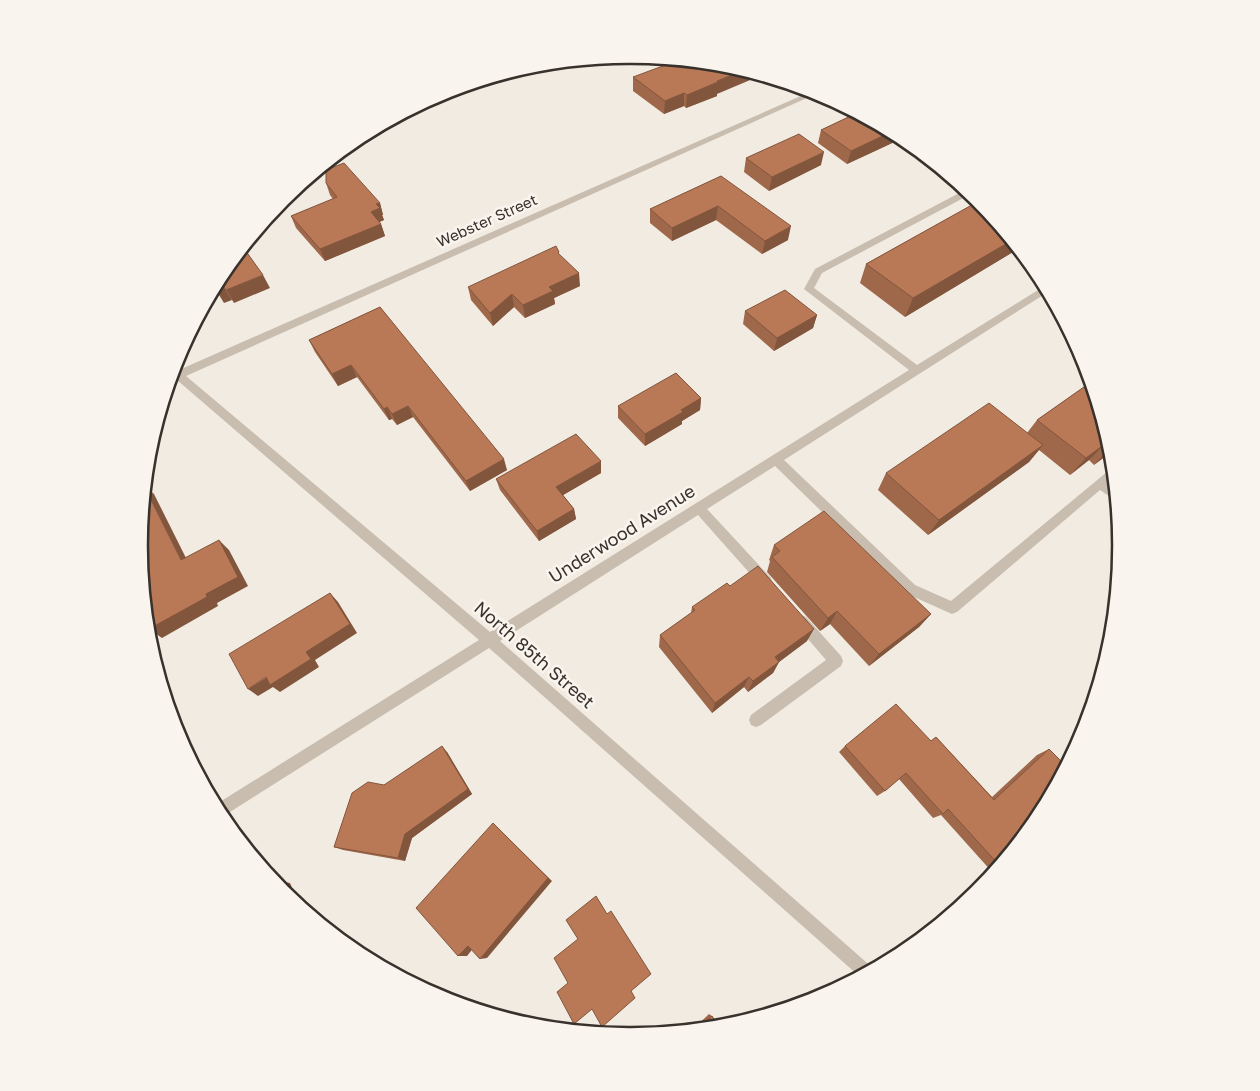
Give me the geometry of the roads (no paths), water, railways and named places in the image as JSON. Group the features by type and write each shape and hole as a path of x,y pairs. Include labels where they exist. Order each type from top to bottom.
{"street":[{"name":"Webster Street","path":"181,372 805,97"},
{"path":"916,370 809,289 818,271 961,196"},
{"name":"Underwood Avenue","path":"225,807 1039,292"},
{"name":"North 85th Street","path":"178,379 490,640 862,968"},
{"path":"775,459 910,589 952,608 1107,478"},
{"path":"1100,484 1109,491"},
{"path":"699,508 777,595"},
{"path":"756,720 836,661 790,610"}]}
